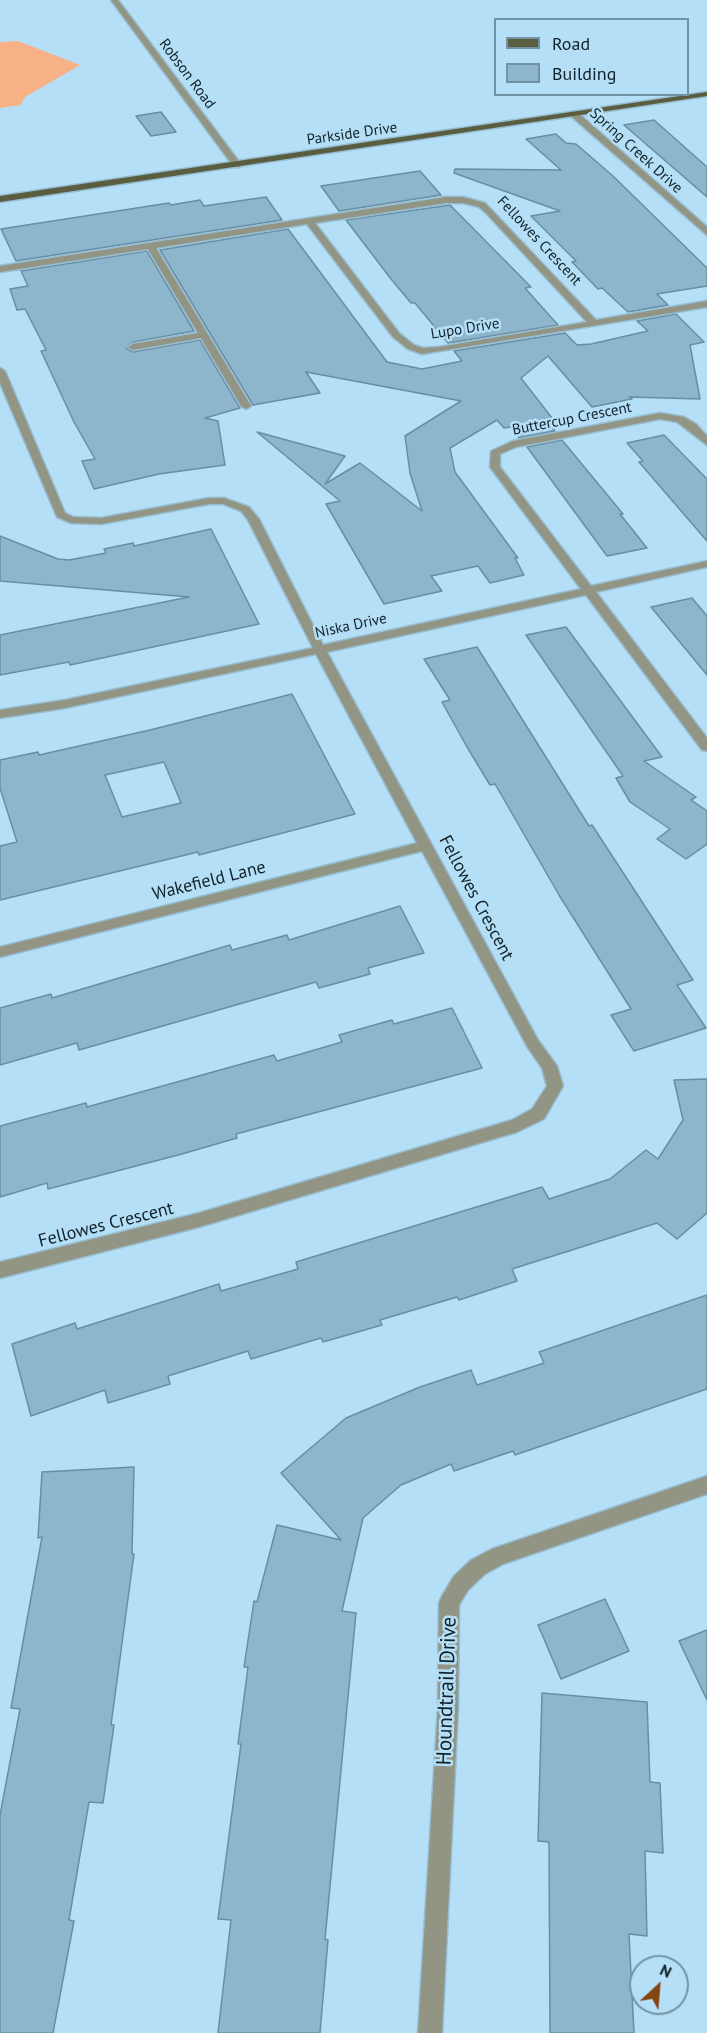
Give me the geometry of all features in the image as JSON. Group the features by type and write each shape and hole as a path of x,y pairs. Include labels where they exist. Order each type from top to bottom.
{"main road":[{"name":"Parkside Drive","path":"0,199 707,94"}],"street":[{"name":"Robson Road","path":"114,0 237,165"},
{"name":"Spring Creek Drive","path":"574,114 707,232"},
{"name":"Fellowes Crescent","path":"310,222 446,200 473,201 488,210 592,322"},
{"path":"0,269 310,222"},
{"name":"Lupo Drive","path":"310,222 396,335 411,347 422,351 707,304"},
{"path":"151,247 246,406"},
{"path":"133,347 203,335"},
{"name":"Fellowes Crescent","path":"0,373 54,504 62,515 71,520 86,522 209,501 236,504 253,519 320,650 533,1044 549,1066 555,1086 538,1113 518,1125 199,1220 0,1270"},
{"name":"Buttercup Crescent","path":"588,590 495,468 495,453 513,444 660,416 680,419 692,426 707,442"},
{"name":"Niska Drive","path":"0,714 65,704 320,650 707,564"},
{"path":"588,590 707,747"},
{"name":"Wakefield Lane","path":"0,952 427,845"},
{"name":"Houndtrail Drive","path":"430,2033 448,1707 449,1603 461,1583 478,1567 499,1556 707,1485"}],"shaded area":[{"path":"18,41 80,65 25,97 21,105 0,108 0,42"}],"building":[{"path":"161,112 176,132 151,136 136,116"},
{"path":"654,120 707,167 707,197 624,125"},
{"path":"556,134 566,143 576,144 613,176 707,268 707,286 657,294 668,305 628,312 602,288 598,289 572,262 576,261 531,216 560,211 454,173 455,169 561,170 526,139"},
{"path":"420,171 441,195 339,211 321,186"},
{"path":"266,197 282,220 16,261 1,229 169,203 171,205 200,200 204,206"},
{"path":"450,205 531,287 525,288 558,325 448,343 415,303 411,303 391,279 346,220"},
{"path":"288,229 387,362 422,369 462,361 454,351 565,333 577,345 591,344 648,331 637,321 676,314 704,342 690,345 700,399 629,397 632,399 592,407 548,356 521,378 552,418 545,419 555,431 519,438 511,427 504,428 497,420 450,448 455,472 518,558 515,558 524,575 490,583 478,566 431,576 442,591 384,604 326,504 340,501 257,432 345,456 325,484 360,463 422,511 410,473 405,436 461,401 306,372 320,393 253,405 160,250"},
{"path":"147,251 194,331 133,342 126,348 133,352 200,340 240,408 205,418 218,421 225,465 159,474 94,489 82,461 95,459 74,422 41,351 46,350 25,309 17,310 10,289 28,286 21,271"},
{"path":"664,435 707,479 707,541 639,462 643,461 627,443"},
{"path":"562,440 623,514 620,514 647,548 607,556 527,447"},
{"path":"211,529 259,624 70,665 69,662 0,675 0,635 189,597 0,581 0,536 58,559 69,560 106,553 104,549 133,543 134,546"},
{"path":"692,598 707,616 707,675 651,607"},
{"path":"566,627 662,757 644,761 696,797 691,800 707,811 707,844 686,859 657,839 670,829 630,802 616,778 623,776 526,635"},
{"path":"477,647 589,826 592,825 693,980 677,985 706,1028 634,1051 611,1015 631,1009 559,895 495,784 490,785 467,747 442,702 450,700 424,659"},
{"path":"292,694 355,814 199,855 198,852 0,900 0,846 17,842 0,788 0,760 38,752 39,755","holes":["164,762 181,803 122,817 105,775"]},
{"path":"400,906 424,953 368,968 370,974 319,988 316,982 79,1050 77,1043 0,1065 0,1008 51,994 52,998 230,945 232,950 287,935 289,940"},
{"path":"452,1008 482,1068 236,1134 237,1138 182,1154 48,1189 47,1183 0,1197 0,1126 86,1103 87,1107 274,1055 277,1061 342,1042 339,1035 392,1020 394,1024"},
{"path":"707,1079 707,1213 677,1239 657,1223 512,1269 517,1281 459,1300 457,1297 380,1320 382,1325 323,1342 321,1338 251,1359 248,1351 168,1376 170,1384 108,1403 105,1390 31,1416 12,1344 75,1323 77,1329 219,1284 221,1291 298,1269 296,1262 542,1187 549,1199 610,1179 646,1150 658,1159 683,1120 674,1080"},
{"path":"707,1295 707,1389 515,1455 513,1451 454,1471 451,1464 401,1485 363,1518 342,1611 356,1613 325,1939 328,1940 320,2033 218,2033 231,1920 218,1919 241,1744 238,1744 248,1667 244,1667 254,1601 257,1602 277,1525 341,1540 281,1473 346,1418 420,1387 471,1370 477,1385 544,1363 539,1352"},
{"path":"134,1467 132,1554 134,1554 103,1803 89,1802 69,1920 74,1921 53,2033 0,2033 0,1815 20,1709 11,1708 42,1537 38,1538 42,1472"},
{"path":"605,1599 629,1651 561,1679 538,1625"},
{"path":"707,1630 707,1700 679,1641"},
{"path":"542,1693 647,1702 650,1782 660,1783 663,1853 645,1851 647,1936 629,1934 629,2015 633,2015 634,2033 550,2033 549,1842 538,1841"}]}
